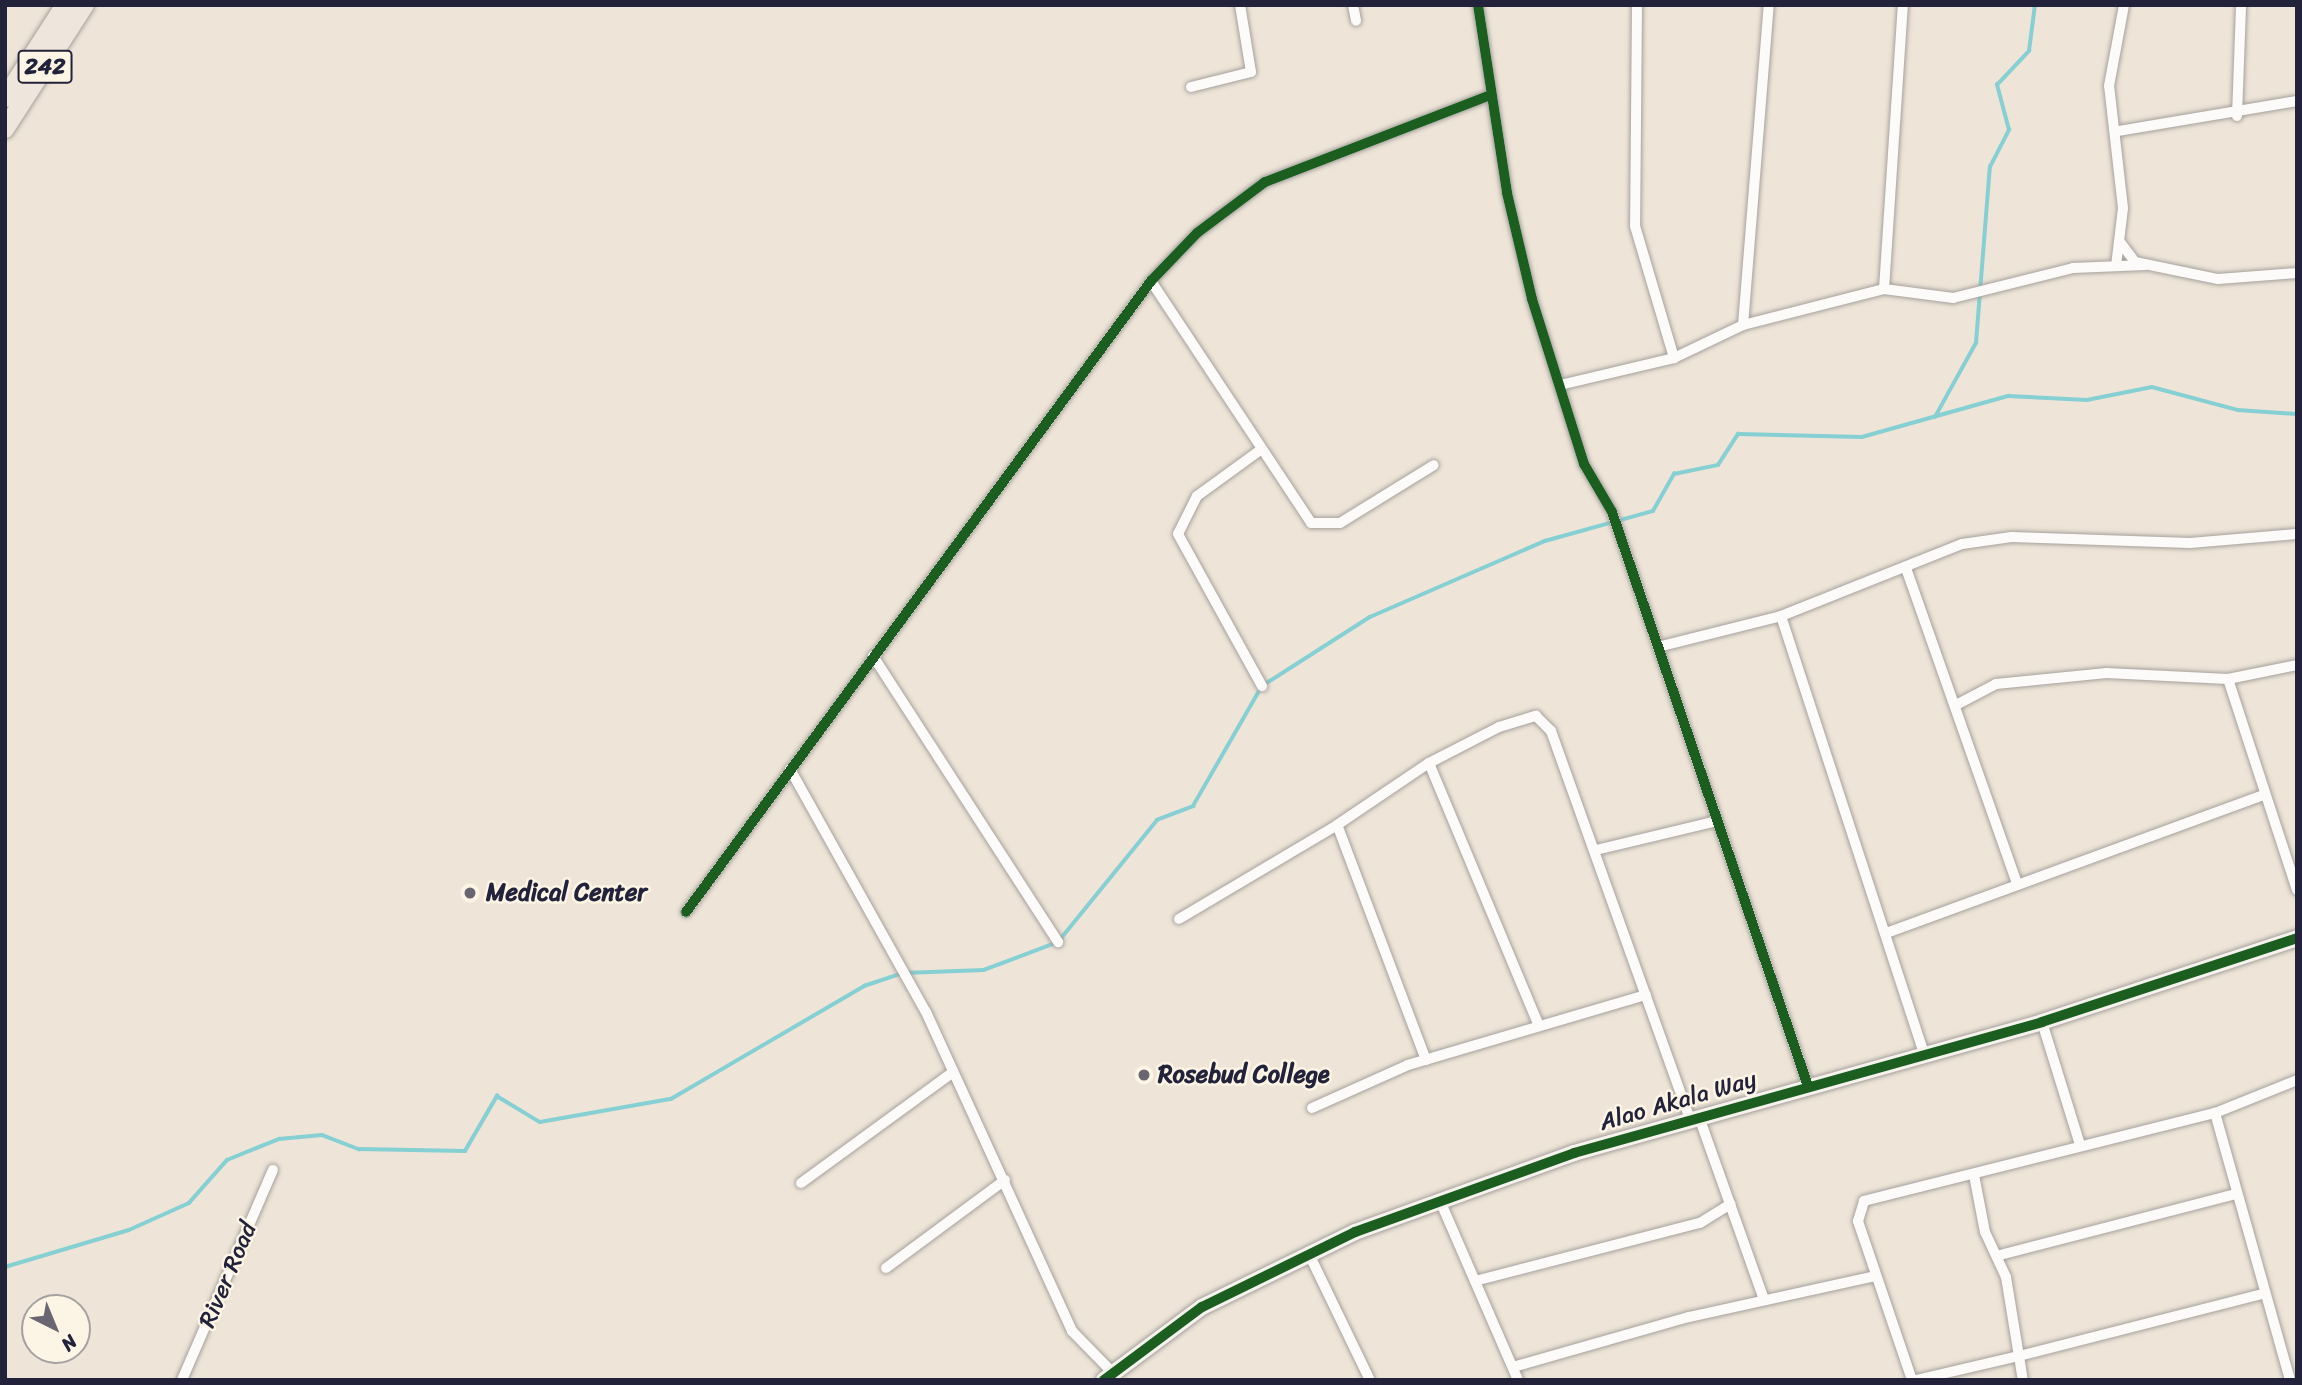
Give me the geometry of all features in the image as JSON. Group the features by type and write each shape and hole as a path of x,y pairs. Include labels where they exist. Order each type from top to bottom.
{"main road":[{"path":"5,98 65,5"},
{"name":"242","path":"5,129 85,5"}],"street":[{"path":"1191,87 1251,72 1240,5"},
{"path":"1353,5 1356,21"},
{"path":"1478,5 1490,96 1532,299 1587,472 1612,512 1808,1086"},
{"path":"1637,5 1635,226 1674,358"},
{"path":"1743,325 1769,5"},
{"path":"1885,289 1903,5"},
{"path":"2116,266 2120,242 2118,131 2109,86 2124,5"},
{"path":"2239,115 2241,5"},
{"path":"686,912 1151,281 1218,214 1265,182 1490,96"},
{"path":"2118,131 2257,113 2297,102"},
{"path":"2120,242 2145,265"},
{"path":"1560,385 1674,358 1743,325 1885,289 1920,298 1979,291 2001,284 2116,266 2145,265 2218,279 2297,273"},
{"path":"1151,281 1305,518 1325,528 1434,466"},
{"path":"1259,451 1197,496 1178,534 1262,686"},
{"path":"1658,647 1781,616 1907,571 1962,544 2012,537 2190,543 2297,534"},
{"path":"1907,571 2016,881"},
{"path":"1781,616 1889,932 1924,1054"},
{"path":"873,656 1058,942"},
{"path":"1956,705 1996,684 2106,673 2228,679 2297,665"},
{"path":"2228,679 2262,796 2297,890"},
{"path":"1179,919 1337,825 1429,763 1513,721 1543,718 1596,850 1646,995 1731,1204 1764,1300"},
{"path":"1429,763 1539,1026"},
{"path":"790,769 926,1012 1072,1331 1108,1376"},
{"path":"1889,932 2016,881 2262,796"},
{"path":"1596,850 1717,821"},
{"path":"1337,825 1426,1060"},
{"name":"Alao Akala Way","path":"1108,1376 1202,1307 1308,1252 1574,1153 2042,1022 2297,937"},
{"path":"1312,1108 1426,1060 1646,995"},
{"path":"2042,1022 2080,1145"},
{"path":"801,1183 952,1073"},
{"path":"2263,1294 1914,1380 1875,1276 1858,1221 1864,1201 2216,1113 2297,1080"},
{"path":"2216,1113 2263,1294 2290,1380"},
{"name":"River Road","path":"183,1380 273,1170"},
{"path":"1974,1175 1985,1232 2000,1255 2024,1380"},
{"path":"886,1268 1005,1180"},
{"path":"2000,1255 2236,1194"},
{"path":"1441,1203 1518,1380"},
{"path":"1475,1281 1700,1223 1731,1204"},
{"path":"1308,1252 1370,1380"},
{"path":"1513,1367 1764,1300 1875,1276"}],"waterway":[{"path":"1935,417 1976,343 1990,167 2009,130 1997,85 2029,51 2035,5"},
{"path":"5,1267 129,1230 189,1203 227,1160 279,1139 322,1135 359,1149 465,1151 497,1096 540,1122 671,1099 864,986 903,973 984,970 1058,942 1157,820 1193,806 1262,686 1370,617 1545,541 1653,511 1674,474 1718,465 1738,434 1862,437 2008,396 2087,400 2152,387 2238,410 2297,414"}],"cycle path":[{"path":"1478,5 1507,193 1532,299 1584,464 1612,512 1808,1086"},
{"path":"686,912 1151,281 1197,233 1265,182 1491,95"},
{"path":"1104,1380 1202,1307 1355,1232 1574,1153 2042,1022 2297,938"}],"place":[{"name":"Medical Center","path":"470,893"},
{"name":"Rosebud College","path":"1144,1075"}]}
